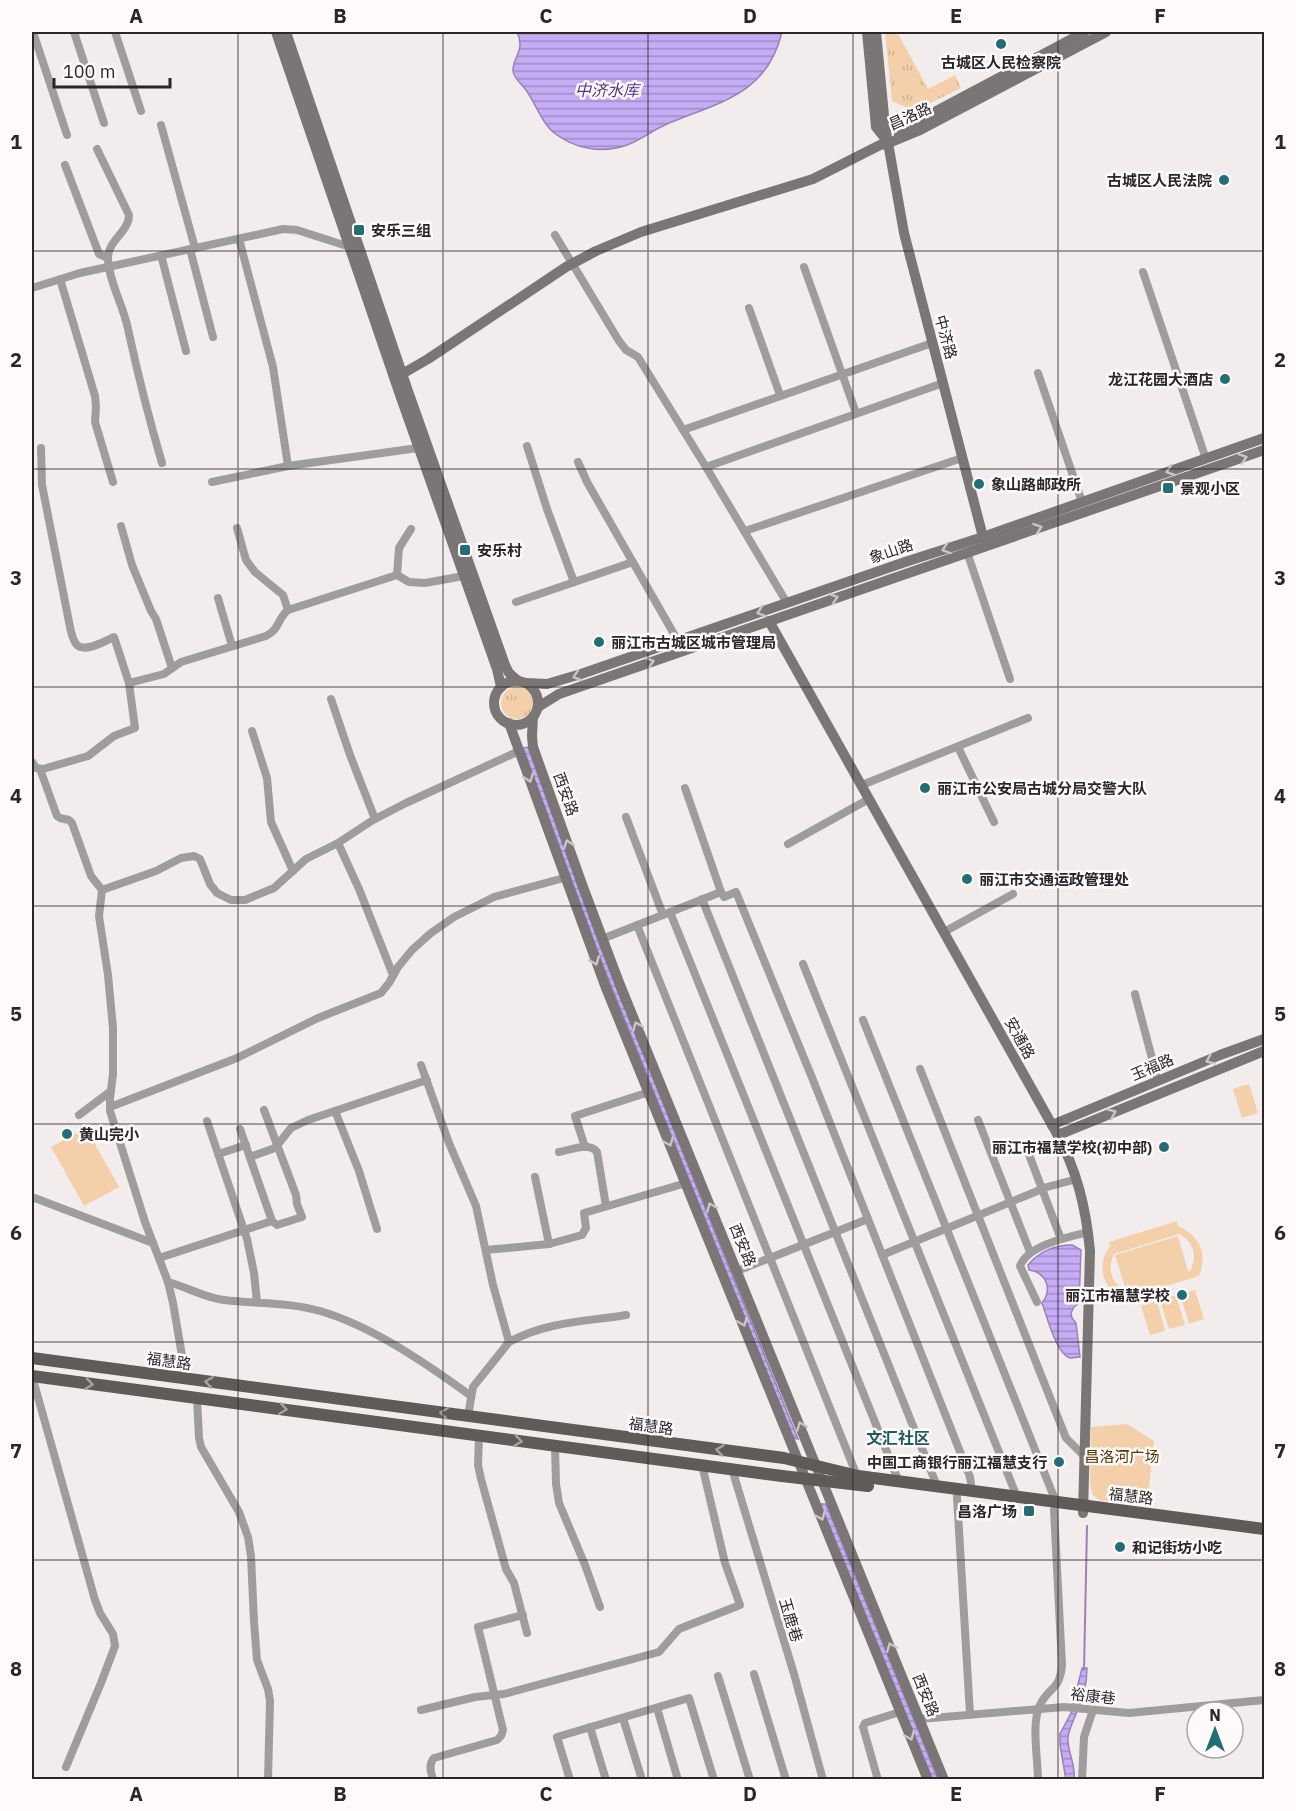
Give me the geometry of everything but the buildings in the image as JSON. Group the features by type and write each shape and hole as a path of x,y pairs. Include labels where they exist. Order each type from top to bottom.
{"main road":[{"name":"福慧路","path":"32,1358 784,1458 857,1476 1017,1497 1055,1506"},
{"name":"福慧路","path":"32,1376 806,1479 1264,1529"},
{"name":"福慧路","path":"1083,1509 1264,1537"}],"street":[{"path":"33,32 67,135"},
{"path":"74,32 104,123"},
{"path":"115,32 141,111"},
{"path":"276,32 285,38 418,448 507,669 536,693 535,712 524,723 508,723 500,717 495,708 494,699 501,687 509,682 522,682"},
{"name":"中济路","path":"867,32 876,127 889,143"},
{"name":"中济路","path":"876,32 885,126 904,232 983,537"},
{"name":"昌洛路","path":"889,143 914,123 1085,32"},
{"name":"昌洛路","path":"889,143 918,131 1106,32"},
{"path":"161,125 213,337"},
{"path":"402,374 572,263 641,232 813,179 880,145 889,143"},
{"path":"97,149 129,215 128,223 112,244 108,262 128,328 148,417 162,463"},
{"path":"65,165 99,254 108,262"},
{"path":"32,288 108,262 161,255 283,229 292,229 354,252 402,374 468,575 501,687"},
{"path":"555,235 619,341 626,350 638,357 787,603"},
{"path":"239,239 273,367 288,466"},
{"path":"161,255 186,351"},
{"path":"804,267 856,413"},
{"path":"1143,272 1206,459"},
{"path":"60,279 95,396 95,422 113,482"},
{"path":"749,308 780,395"},
{"path":"683,429 932,343"},
{"path":"1038,373 1082,502"},
{"path":"706,467 943,383"},
{"name":"象山路","path":"522,682 552,684 983,537 1264,438"},
{"path":"527,446 574,582"},
{"path":"32,762 40,769 88,756 114,736 135,728 129,683 114,637 85,648 77,645 73,636 65,610 42,485 41,448"},
{"path":"212,482 288,466 418,448"},
{"name":"象山路","path":"535,712 559,694 1264,450"},
{"path":"745,531 962,458"},
{"path":"578,462 587,482 678,641"},
{"path":"121,526 132,565 156,620 172,668"},
{"path":"237,528 246,560 255,572 283,594 288,610"},
{"path":"398,575 399,548 411,529"},
{"path":"967,552 1010,679"},
{"path":"516,602 633,562"},
{"path":"398,575 409,582 425,583 468,575"},
{"path":"129,683 164,674 181,662 273,632 278,627 281,616 288,610 398,575"},
{"path":"218,598 232,646"},
{"name":"安通路","path":"769,621 1055,1130 1077,1179 1088,1232 1090,1266 1083,1509"},
{"path":"332,699 350,755 375,819"},
{"name":"西安路","path":"535,712 531,736 533,747 602,939 944,1779"},
{"path":"862,785 1028,718"},
{"name":"西安路","path":"508,723 602,977 928,1779"},
{"path":"252,731 267,778 272,822 292,871"},
{"path":"958,747 994,822"},
{"path":"102,890 156,871 181,858 194,855 200,859 213,890 231,900 245,900 272,889 306,859 338,843 406,802 519,751"},
{"path":"40,769 57,816 72,823 91,876 102,890 99,916 113,1028 110,1107 145,1222 174,1303 186,1378"},
{"path":"685,788 721,892 724,897 736,892 970,1477 972,1491"},
{"path":"788,844 869,799"},
{"path":"627,817 899,1482"},
{"path":"338,843 393,975"},
{"path":"110,1107 237,1058 318,1018 381,993 412,950 454,917 494,897 564,878"},
{"path":"602,939 721,892"},
{"path":"944,932 1013,894"},
{"path":"702,899 937,1486"},
{"path":"637,925 857,1476"},
{"path":"803,964 1017,1497"},
{"path":"1135,994 1158,1081"},
{"path":"863,1020 1055,1506 1061,1675 1054,1689 1041,1702 1038,1709 1036,1731 1038,1779"},
{"name":"玉福路","path":"1055,1130 1158,1081 1264,1039"},
{"name":"玉福路","path":"1055,1130 1264,1051"},
{"path":"421,1065 453,1152 476,1206 493,1285 509,1342"},
{"path":"920,1068 1066,1438 1084,1456"},
{"path":"250,1157 275,1148 291,1128 308,1120 427,1080"},
{"path":"79,1115 111,1091"},
{"path":"585,1147 575,1116 649,1092"},
{"path":"240,1129 272,1221 278,1226 302,1218 296,1195 264,1110"},
{"path":"336,1111 359,1171 377,1229"},
{"path":"978,1120 1030,1252"},
{"path":"207,1121 244,1231 254,1273 257,1302"},
{"path":"218,1154 246,1144"},
{"path":"559,1152 592,1146 596,1150 606,1206"},
{"path":"1028,1152 1061,1239"},
{"path":"535,1177 549,1244"},
{"path":"882,1255 1042,1189 1077,1179"},
{"path":"486,1250 519,1245 549,1244 582,1235 586,1228 584,1213 686,1184"},
{"path":"32,1197 153,1243"},
{"path":"737,1271 868,1219"},
{"path":"159,1258 272,1221"},
{"path":"1037,1302 1020,1266 1025,1258 1030,1252 1061,1239 1088,1232"},
{"path":"168,1282 215,1298 295,1305 346,1320 427,1364 471,1396"},
{"path":"468,1416 473,1387 509,1342 543,1327 626,1315"},
{"path":"32,1376 99,1613 115,1639 115,1646 101,1683 66,1767"},
{"path":"196,1398 201,1447 239,1512 250,1547 257,1660 270,1701 268,1779"},
{"path":"479,1436 478,1465 481,1479 506,1569 514,1583 527,1633"},
{"path":"555,1446 559,1503 585,1564 600,1607"},
{"path":"421,1710 475,1697 504,1694 659,1652 679,1629 740,1605 725,1563 702,1465"},
{"name":"玉鹿巷","path":"732,1469 823,1779"},
{"path":"957,1497 970,1714"},
{"path":"433,1779 430,1764 434,1758 498,1740 501,1736 503,1730 478,1627 523,1615"},
{"path":"754,1674 786,1779"},
{"path":"718,1676 750,1779"},
{"path":"570,1779 557,1737 689,1698 714,1779"},
{"name":"裕康巷","path":"920,1719 1064,1707 1129,1713 1264,1700"},
{"path":"657,1708 678,1779"},
{"path":"1082,1779 1084,1737 1090,1709"},
{"path":"878,1779 863,1727 865,1723 900,1712"},
{"path":"623,1718 642,1779"},
{"path":"590,1727 606,1779"}],"green space":[{"path":"885,32 897,32 928,89 955,75 961,88 914,111 892,101"},
{"path":"517,687 529,691 533,703 529,715 517,719 505,715 501,703 505,691"},
{"path":"1249,1084 1258,1113 1242,1118 1233,1089"},
{"path":"86,1128 119,1187 84,1206 51,1147"},
{"path":"1177,1221 1178,1226 1197,1240 1202,1253 1202,1268 1199,1276 1123,1299 1110,1289 1103,1276 1103,1261 1110,1246 1109,1242","holes":["1179,1234 1184,1237 1194,1255 1190,1271 1188,1271 1178,1236 1115,1255 1126,1290 1114,1280 1111,1270 1114,1254"]},
{"path":"1195,1290 1204,1319 1189,1324 1180,1294"},
{"path":"1176,1295 1185,1325 1169,1329 1160,1300"},
{"path":"1157,1301 1165,1331 1150,1335 1141,1306"},
{"name":"昌洛河广场","path":"1127,1424 1154,1441 1147,1506 1099,1500 1093,1495 1090,1486 1091,1427"}],"water":[{"name":"中济水库","path":"517,32 782,32 775,53 765,70 753,83 738,93 722,102 667,124 627,145 598,149 579,146 561,138 545,123 513,71 520,44"},
{"path":"528,747 600,946 798,1439 793,1438 603,966 523,748"},
{"path":"1072,1245 1081,1250 1079,1303 1071,1313 1076,1323 1080,1357 1070,1358 1060,1350 1042,1303 1047,1292 1046,1282 1040,1274 1029,1270 1028,1265 1047,1250"},
{"path":"819,1504 826,1504 938,1779 931,1779"},
{"path":"1082,1668 1087,1668 1085,1686 1068,1737 1074,1779 1066,1780 1060,1734 1071,1713"}],"waterway":[{"path":"1084,1670 1087,1526"}],"place":[{"name":"古城区人民检察院","path":"1001,44"},
{"name":"古城区人民法院","path":"1224,180"},
{"name":"安乐三组","path":"359,230"},
{"name":"龙江花园大酒店","path":"1225,379"},
{"name":"象山路邮政所","path":"979,484"},
{"name":"景观小区","path":"1168,488"},
{"name":"安乐村","path":"465,550"},
{"name":"丽江市古城区城市管理局","path":"599,642"},
{"name":"丽江市公安局古城分局交警大队","path":"925,788"},
{"name":"丽江市交通运政管理处","path":"967,879"},
{"name":"黄山完小","path":"67,1134"},
{"name":"丽江市福慧学校(初中部)","path":"1164,1147"},
{"name":"丽江市福慧学校","path":"1182,1295"},
{"name":"中国工商银行丽江福慧支行","path":"1059,1462"},
{"name":"昌洛广场","path":"1029,1511"},
{"name":"和记街坊小吃","path":"1120,1547"}],"district":[{"name":"文汇社区","path":"898,1438"}]}
